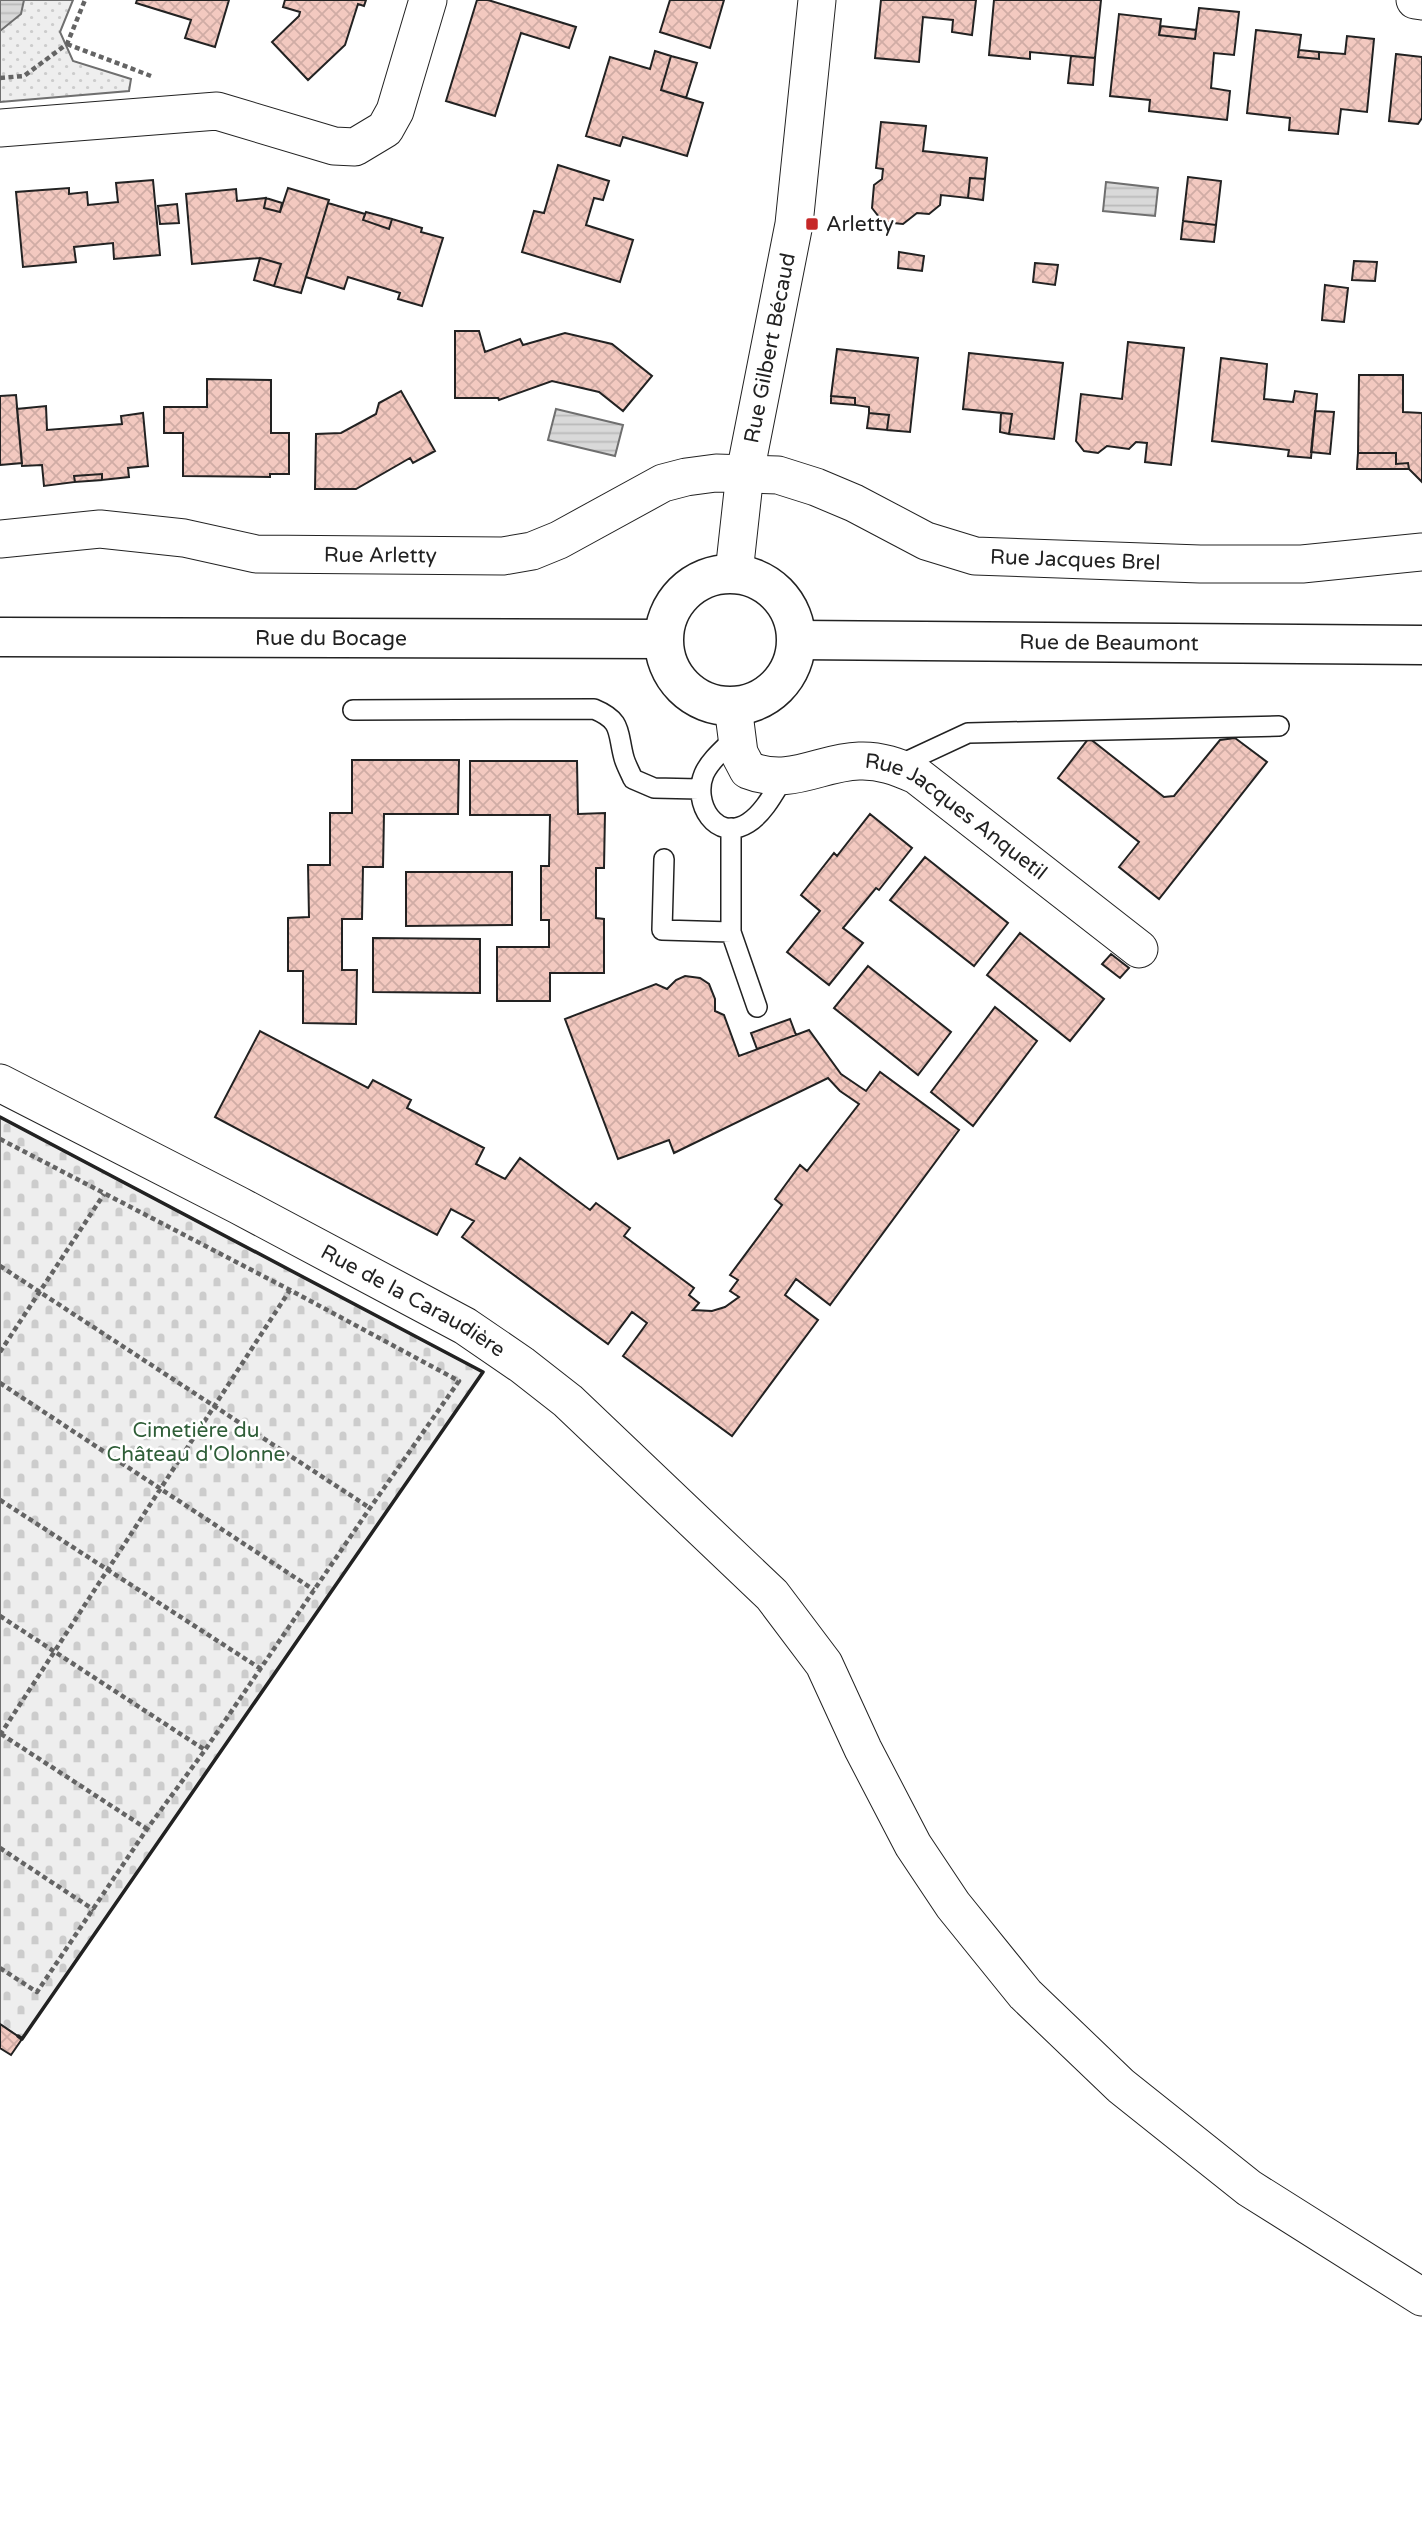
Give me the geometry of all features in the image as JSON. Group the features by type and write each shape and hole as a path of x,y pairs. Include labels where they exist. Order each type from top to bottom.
{"main road":[{"path":"734,573 754,578 771,588 785,602 794,620 797,640 794,660 785,678 771,692 753,702 739,738 711,704 692,694 676,680 666,660 663,639 667,617 677,599 693,584 712,575 734,573"},
{"name":"Rue du Bocage","path":"0,637 663,639"},
{"name":"Rue de Beaumont","path":"797,640 1422,645"}],"street":[{"path":"0,128 217,111 334,146 355,146 385,129 395,111 428,0"},
{"name":"Rue Gilbert Bécaud","path":"734,573 746,473 794,224 817,0"},
{"path":"1415,0 1422,1"},
{"name":"Rue Arletty","path":"0,538 100,529 184,538 256,554 503,556 532,551 559,540 663,483 696,475 746,473"},
{"name":"Rue Jacques Brel","path":"746,473 778,475 816,487 854,503 926,541 950,551 975,556 1200,564 1302,564 1422,552"},
{"name":"Rue Jacques Anquetil","path":"739,738 770,776 858,760 897,766 916,775 1139,949"},
{"name":"Rue de la Caraudière","path":"0,1083 250,1211 465,1326 568,1401 772,1595 824,1664 863,1749 913,1845 953,1905 1026,1994 1121,2086 1249,2189 1422,2297"}],"lane":[{"path":"353,710 594,709 608,715 618,727 624,760 633,779 654,788 699,789"},
{"path":"897,766 968,733 1279,726"},
{"path":"739,738 704,773 699,789 701,804 711,820 731,828 750,822 785,775"},
{"path":"731,828 731,932 757,1007"},
{"path":"664,859 662,930 731,932"}],"path":[{"path":"0,78 24,76 67,44 85,0"},
{"path":"67,44 149,74 180,113"},
{"path":"0,1139 459,1381 261,1670 147,1829 37,1992 0,1968"},
{"path":"0,1352 104,1194"},
{"path":"0,1266 370,1508"},
{"path":"147,1829 0,1734 290,1290"},
{"path":"0,1383 314,1590"},
{"path":"0,1500 261,1670"},
{"path":"0,1616 205,1750"},
{"path":"0,1849 94,1910"}],"green space":[{"path":"0,0 73,0 60,32 73,61 131,79 129,91 0,102"},
{"name":"Cimetière du Château d'Olonne","path":"0,1117 483,1372 22,2039 0,2024"}],"shaded area":[{"path":"0,0 24,0 21,14 0,31"},
{"path":"1106,182 1158,188 1155,216 1103,211"},
{"path":"556,409 623,425 615,456 548,440"}],"building":[{"path":"137,0 229,0 215,47 185,38 191,20 136,3"},
{"path":"285,0 366,0 364,6 358,4 345,45 308,80 272,42 299,16 300,12 283,7"},
{"path":"477,0 488,0 576,27 569,48 521,33 495,116 446,101"},
{"path":"670,0 724,0 710,48 660,32"},
{"path":"881,0 976,0 972,35 952,32 953,20 923,17 919,62 875,58"},
{"path":"994,0 1101,0 1095,58 1030,52 1030,59 989,55"},
{"path":"1199,8 1239,12 1234,55 1214,53 1211,88 1230,91 1227,120 1149,111 1150,100 1110,96 1119,14 1161,19 1159,35 1195,39"},
{"path":"1161,26 1196,30 1195,39 1159,35"},
{"path":"1256,30 1301,35 1298,57 1319,59 1319,52 1345,54 1347,36 1374,39 1367,112 1341,109 1338,134 1289,130 1290,118 1247,113"},
{"path":"1299,50 1319,52 1319,59 1298,57"},
{"path":"655,51 671,56 661,90 703,103 687,156 623,137 620,146 586,136 610,57 650,69"},
{"path":"1396,54 1422,57 1422,118 1418,124 1389,121"},
{"path":"671,56 697,63 686,98 661,90"},
{"path":"1071,56 1095,58 1093,85 1068,83"},
{"path":"881,122 926,126 923,151 987,158 985,179 970,178 968,198 941,195 940,205 929,214 917,213 903,224 883,222 872,208 874,185 882,179 883,169 876,168"},
{"path":"558,165 609,181 603,200 594,198 586,225 633,240 620,282 522,252 534,211 544,213"},
{"path":"1188,177 1221,181 1216,225 1183,221"},
{"path":"970,178 985,179 983,200 968,198"},
{"path":"153,180 160,255 114,259 113,243 74,247 76,262 23,267 16,192 69,188 69,194 87,192 88,205 118,202 116,183"},
{"path":"288,188 329,200 301,293 274,286 281,264 260,258 192,264 186,194 236,189 237,201 266,198 264,208 280,212"},
{"path":"266,198 282,203 280,212 264,208"},
{"path":"328,203 365,214 363,220 389,229 392,219 443,238 422,306 398,299 400,293 348,277 344,289 306,277"},
{"path":"177,204 179,223 160,224 158,206"},
{"path":"366,212 392,219 389,229 363,220"},
{"path":"1183,221 1216,225 1214,242 1181,239"},
{"path":"899,252 924,256 922,271 898,268"},
{"path":"260,258 281,264 274,286 254,280"},
{"path":"1354,261 1377,262 1375,281 1352,280"},
{"path":"1035,263 1058,265 1055,285 1033,282"},
{"path":"1325,285 1348,288 1344,322 1322,320"},
{"path":"455,331 479,331 485,352 520,339 523,345 565,333 612,344 652,376 623,411 599,392 552,381 499,400 455,398"},
{"path":"1128,342 1184,348 1171,465 1145,462 1147,443 1136,442 1129,449 1107,446 1098,453 1084,451 1076,441 1081,394 1122,399"},
{"path":"837,349 918,358 910,432 887,430 889,415 869,413 869,407 855,405 855,398 831,396"},
{"path":"969,353 1063,363 1054,439 1009,434 1012,414 963,409"},
{"path":"1221,358 1267,364 1264,399 1293,402 1295,391 1317,394 1311,458 1288,456 1289,450 1212,441"},
{"path":"1359,375 1403,375 1403,412 1422,413 1422,482 1409,469 1408,463 1396,464 1396,453 1358,453"},
{"path":"207,379 271,380 271,433 289,433 289,474 270,474 270,477 183,476 183,433 164,433 164,407 207,407"},
{"path":"401,391 435,451 413,463 410,458 356,489 315,489 316,434 341,433 376,414 379,403"},
{"path":"16,395 22,463 0,465 0,396"},
{"path":"831,396 855,398 855,405 831,403"},
{"path":"46,406 47,430 122,424 121,416 143,413 148,466 128,468 129,477 102,480 102,474 74,476 75,482 44,486 42,465 22,466 17,409"},
{"path":"1315,411 1334,412 1330,454 1311,452"},
{"path":"869,413 889,415 887,430 867,428"},
{"path":"1001,413 1012,414 1009,434 1000,432"},
{"path":"1358,453 1396,453 1396,464 1408,463 1409,469 1357,469"},
{"path":"102,474 102,480 75,482 74,476"},
{"path":"1089,738 1164,797 1174,796 1220,740 1235,738 1267,762 1159,899 1119,867 1139,842 1058,778"},
{"path":"352,760 459,760 458,814 384,814 383,867 363,867 362,919 342,919 342,970 357,970 356,1024 303,1023 303,971 288,971 288,918 309,917 308,865 330,865 330,813 352,813"},
{"path":"470,761 577,761 578,814 605,813 604,868 596,868 596,918 604,919 604,973 550,973 550,1001 497,1001 497,947 549,947 549,920 541,920 541,866 549,866 550,815 470,815"},
{"path":"870,814 912,848 879,890 876,888 843,928 863,943 829,985 787,952 820,911 801,895 834,853 837,856"},
{"path":"925,857 1008,923 974,966 890,900"},
{"path":"406,872 512,872 512,925 406,926"},
{"path":"1020,933 1104,999 1070,1041 987,975"},
{"path":"373,938 480,939 480,993 373,992"},
{"path":"1111,954 1129,968 1120,978 1102,964"},
{"path":"868,966 951,1032 918,1075 834,1008"},
{"path":"685,976 700,978 709,984 715,999 715,1011 724,1015 739,1056 809,1030 841,1074 866,1091 880,1072 959,1130 830,1305 796,1279 785,1295 818,1320 732,1436 623,1356 647,1323 632,1312 608,1344 462,1237 474,1221 451,1209 437,1235 215,1117 260,1031 368,1088 373,1080 411,1100 407,1108 484,1148 476,1164 505,1179 520,1158 590,1210 596,1203 630,1228 624,1236 694,1288 689,1295 699,1303 693,1310 712,1311 725,1307 739,1297 730,1291 738,1280 730,1275 782,1205 775,1199 800,1165 807,1171 859,1104 840,1091 828,1078 674,1153 669,1140 618,1159 565,1019 656,984 667,989"},
{"path":"995,1007 1037,1041 973,1126 931,1092"},
{"path":"790,1019 796,1035 757,1049 751,1033"},
{"path":"0,2024 22,2039 11,2055 0,2048"}],"wall":[{"path":"0,1117 483,1372 22,2039 18,2036"}],"place":[{"name":"Arletty","path":"812,224"}]}
